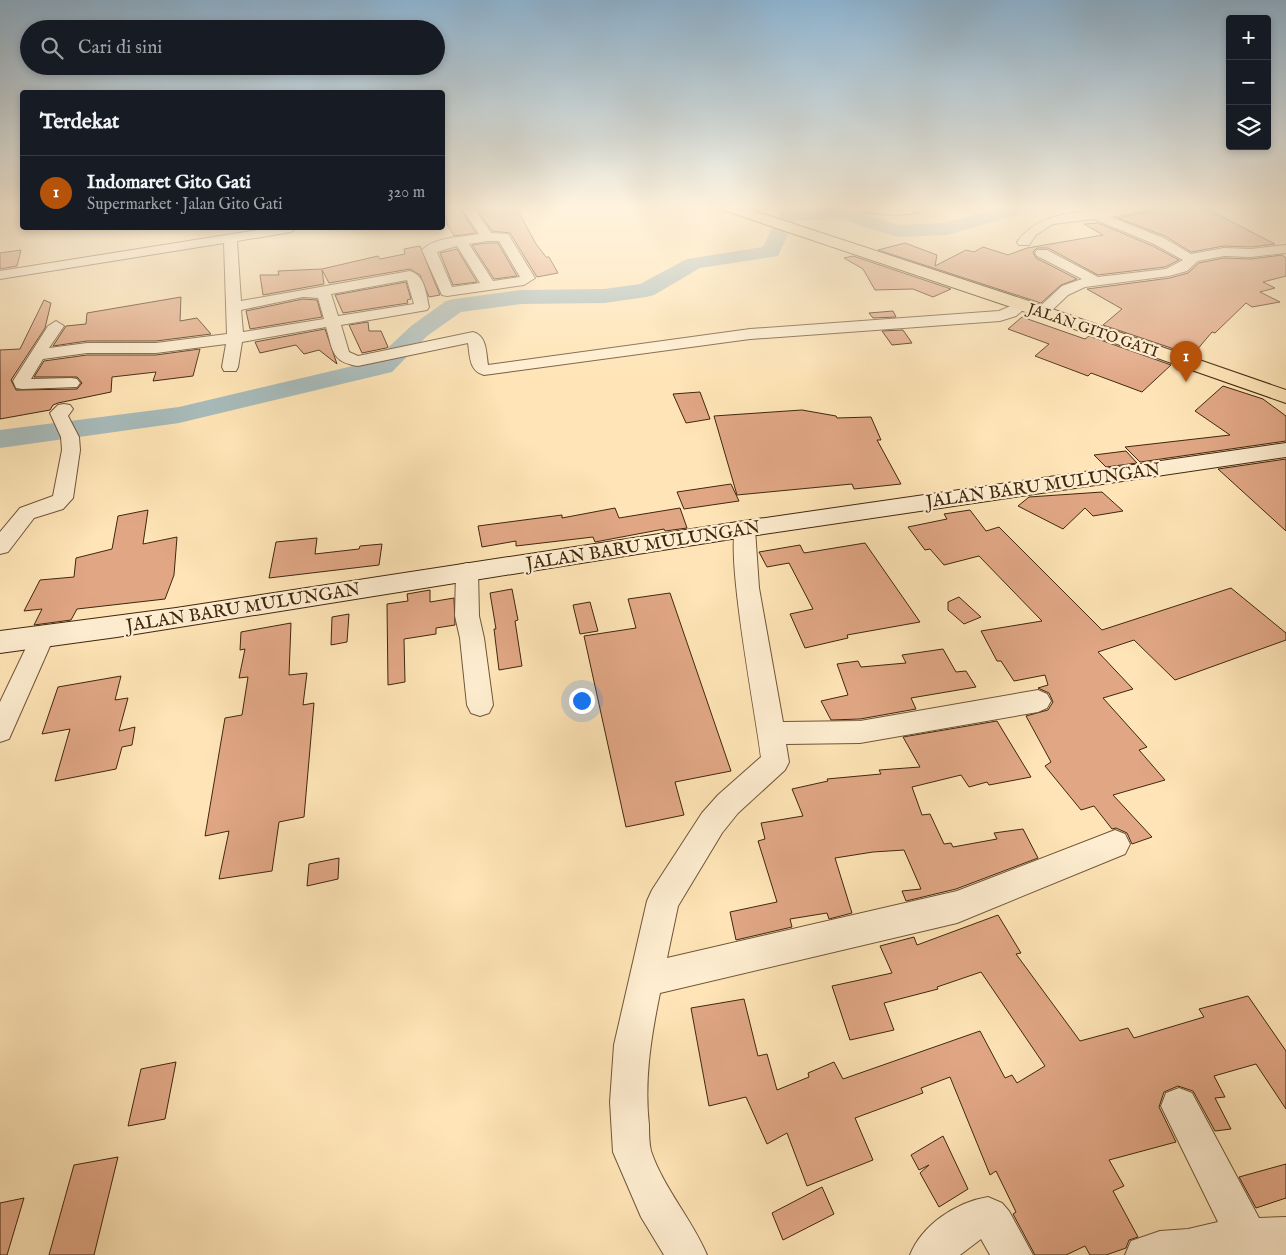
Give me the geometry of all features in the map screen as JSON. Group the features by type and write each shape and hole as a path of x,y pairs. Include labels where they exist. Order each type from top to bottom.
{"main road":[{"name":"JALAN GITO GATI","path":"904,266 1286,397"},
{"name":"JALAN BARU MULUNGAN","path":"0,642 307,598 467,571 698,538 744,529 1286,450"}],"street":[{"path":"0,275 57,266"},
{"path":"230,367 235,338 231,266"},
{"path":"436,266 447,292 524,281 528,278 520,266"},
{"path":"476,266 490,286"},
{"path":"1066,266 1096,281"},
{"path":"1042,312 1071,287 1096,281 1128,279 1184,266"},
{"path":"37,354 87,348 151,349 332,323 422,307 415,279 410,275 232,307"},
{"path":"320,292 325,297 342,355 346,358 358,360 473,337 476,340 480,367 484,370 750,334 1000,316 1011,313 1022,305"},
{"path":"56,326 21,381 22,384 71,383"},
{"path":"87,348 94,330"},
{"path":"0,514 56,504 63,498 71,450 70,437 59,416 59,413 64,409"},
{"path":"0,546 20,520 38,508"},
{"path":"687,1255 655,1203 632,1152 628,1102 632,1045 663,901 712,823 728,804 775,762 772,733 756,647 744,529"},
{"path":"467,571 467,616 472,638 480,705"},
{"path":"0,731 42,637"},
{"path":"772,733 860,732 1038,701"},
{"path":"647,979 957,907 1115,844"},
{"path":"1179,1106 1246,1237"},
{"path":"930,1255 951,1236 981,1218 988,1217 1013,1255"},
{"path":"1145,1255 1160,1251 1190,1252 1246,1237 1286,1237"}],"building":[{"path":"0,266 17,266 17,266 0,269"},
{"path":"337,266 428,266 440,295 429,297 420,275 410,269 329,283 322,270 324,284 263,295 260,275 279,275 278,271 322,269"},
{"path":"445,266 467,266 477,282 453,285"},
{"path":"485,266 511,266 517,276 494,279"},
{"path":"530,266 554,266 558,273 537,277"},
{"path":"857,266 881,266 951,289 933,297 913,289 875,290 863,269"},
{"path":"926,266 1051,266 1077,279 1061,285 1041,303"},
{"path":"1081,266 1168,266 1165,267 1098,275"},
{"path":"1196,266 1286,266 1286,276 1263,282 1275,288 1260,292 1280,302 1252,307 1246,303 1215,333 1212,332 1196,351 1186,348 1183,352 1103,325 1122,309 1087,289 1170,278 1188,273"},
{"path":"406,282 411,299 407,300 408,303 343,313 335,295"},
{"path":"181,297 180,321 197,318 211,334 156,341 87,341 53,346 66,326 86,324 87,313"},
{"path":"303,299 317,300 322,317 250,329 246,311"},
{"path":"44,300 51,303 45,328 11,380 16,390 77,389 82,383 77,377 34,377 44,361 87,355 156,355 200,349 193,376 153,381 156,372 112,377 111,392 58,403 53,405 50,410 0,419 0,350 20,349"},
{"path":"893,311 896,317 873,318 869,313"},
{"path":"1022,317 1085,339 1089,336 1171,365 1142,392 1091,373 1088,376 1035,356 1049,344 1008,329"},
{"path":"368,322 369,331 381,331 388,347 362,353 349,325"},
{"path":"325,329 337,364 319,350 304,354 296,345 260,353 255,342"},
{"path":"903,330 912,343 892,345 882,331"},
{"path":"1223,386 1263,399 1286,416 1286,441 1140,462 1125,447 1230,435 1195,411"},
{"path":"700,392 710,419 686,423 673,394"},
{"path":"802,410 836,416 837,418 871,417 881,440 877,440 901,484 854,489 852,484 737,495 714,416"},
{"path":"1126,451 1137,463 1106,467 1094,455"},
{"path":"1286,459 1286,531 1218,469"},
{"path":"731,484 739,501 684,509 677,492"},
{"path":"1102,492 1123,511 1093,516 1085,508 1063,529 1018,506 1029,497"},
{"path":"615,508 619,518 680,508 687,528 665,531 664,529 595,542 593,537 516,546 516,541 482,547 478,526 562,515 562,518"},
{"path":"148,510 143,544 177,537 174,575 165,599 77,609 71,620 34,625 42,609 24,611 40,580 74,577 76,558 112,549 118,516"},
{"path":"970,510 986,531 999,527 1102,630 1231,588 1286,633 1286,640 1175,680 1134,640 1098,652 1133,689 1103,698 1147,747 1139,750 1165,780 1113,795 1152,837 1132,844 1127,833 1116,828 1112,829 1094,806 1081,810 1045,766 1051,762 1026,716 1048,710 1053,702 1049,693 1038,688 1048,685 1045,675 1014,681 1001,661 997,661 981,631 1042,621 979,556 944,565 930,549 925,550 908,527 947,519 944,514"},
{"path":"317,538 315,554 359,549 360,546 382,544 379,565 269,578 276,542"},
{"path":"865,543 920,622 847,635 848,638 805,648 790,614 813,609 789,563 767,567 759,552 800,545 804,553"},
{"path":"512,589 518,620 515,621 522,666 499,670 494,629 496,629 490,593"},
{"path":"430,590 430,602 454,598 455,625 436,628 436,634 404,639 405,682 388,685 387,604 408,601 407,594"},
{"path":"670,593 731,771 675,782 684,815 626,827 584,636 636,628 628,599"},
{"path":"959,597 981,617 964,624 948,610 948,602"},
{"path":"590,602 598,631 580,634 573,605"},
{"path":"349,614 347,642 331,645 332,617"},
{"path":"291,623 289,675 307,673 303,705 314,703 304,817 279,822 272,871 219,879 229,831 205,836 225,718 242,715 248,677 239,678 245,649 240,650 241,632"},
{"path":"943,649 956,672 966,671 976,687 911,698 916,709 860,719 831,720 821,701 848,695 837,664 858,661 861,667 906,663 902,655"},
{"path":"121,676 115,700 128,698 119,731 135,727 132,745 122,747 116,769 55,781 70,729 42,734 58,687"},
{"path":"997,721 1031,777 989,785 987,782 969,787 961,775 912,787 922,815 930,814 944,844 951,843 953,847 997,839 994,833 1023,829 1038,858 956,889 906,901 902,891 921,889 904,850 873,852 835,858 852,913 829,919 827,913 790,919 792,927 736,940 730,912 777,902 758,841 765,839 761,823 803,816 792,789 828,781 827,779 881,774 879,770 920,767 903,737"},
{"path":"339,858 338,879 307,886 309,864"},
{"path":"998,915 1021,953 1016,954 1080,1041 1128,1028 1134,1038 1204,1017 1199,1009 1248,996 1286,1051 1286,1109 1256,1064 1214,1076 1225,1097 1215,1098 1231,1129 1215,1131 1193,1091 1178,1086 1164,1092 1159,1107 1176,1142 1109,1160 1124,1186 1113,1191 1138,1237 1129,1240 1126,1248 1106,1255 1090,1255 1085,1246 1066,1255 1035,1255 1013,1214 1016,1212 996,1171 990,1175 950,1077 921,1088 923,1093 855,1118 873,1160 807,1186 787,1133 767,1144 746,1097 709,1106 691,1008 744,999 758,1056 767,1054 777,1090 809,1077 808,1073 834,1062 843,1079 980,1031 1005,1078 1012,1075 1017,1083 1045,1066 981,972 937,987 938,989 884,1003 894,1030 850,1040 832,986 892,973 880,946 914,937 917,945"},
{"path":"176,1062 165,1119 128,1126 141,1069"},
{"path":"943,1136 968,1189 939,1207 920,1173 929,1165 919,1170 911,1155"},
{"path":"118,1157 94,1255 49,1255 74,1165"},
{"path":"1286,1164 1286,1198 1256,1208 1239,1177"},
{"path":"822,1187 834,1214 783,1240 772,1213"},
{"path":"24,1198 7,1255 0,1255 0,1203"}],"waterway":[{"path":"0,439 179,415 383,367 419,331 454,306 521,297 604,296 646,290 689,266"}],"place":[{"name":"Indomaret Gito Gati","path":"1186,382"}]}
